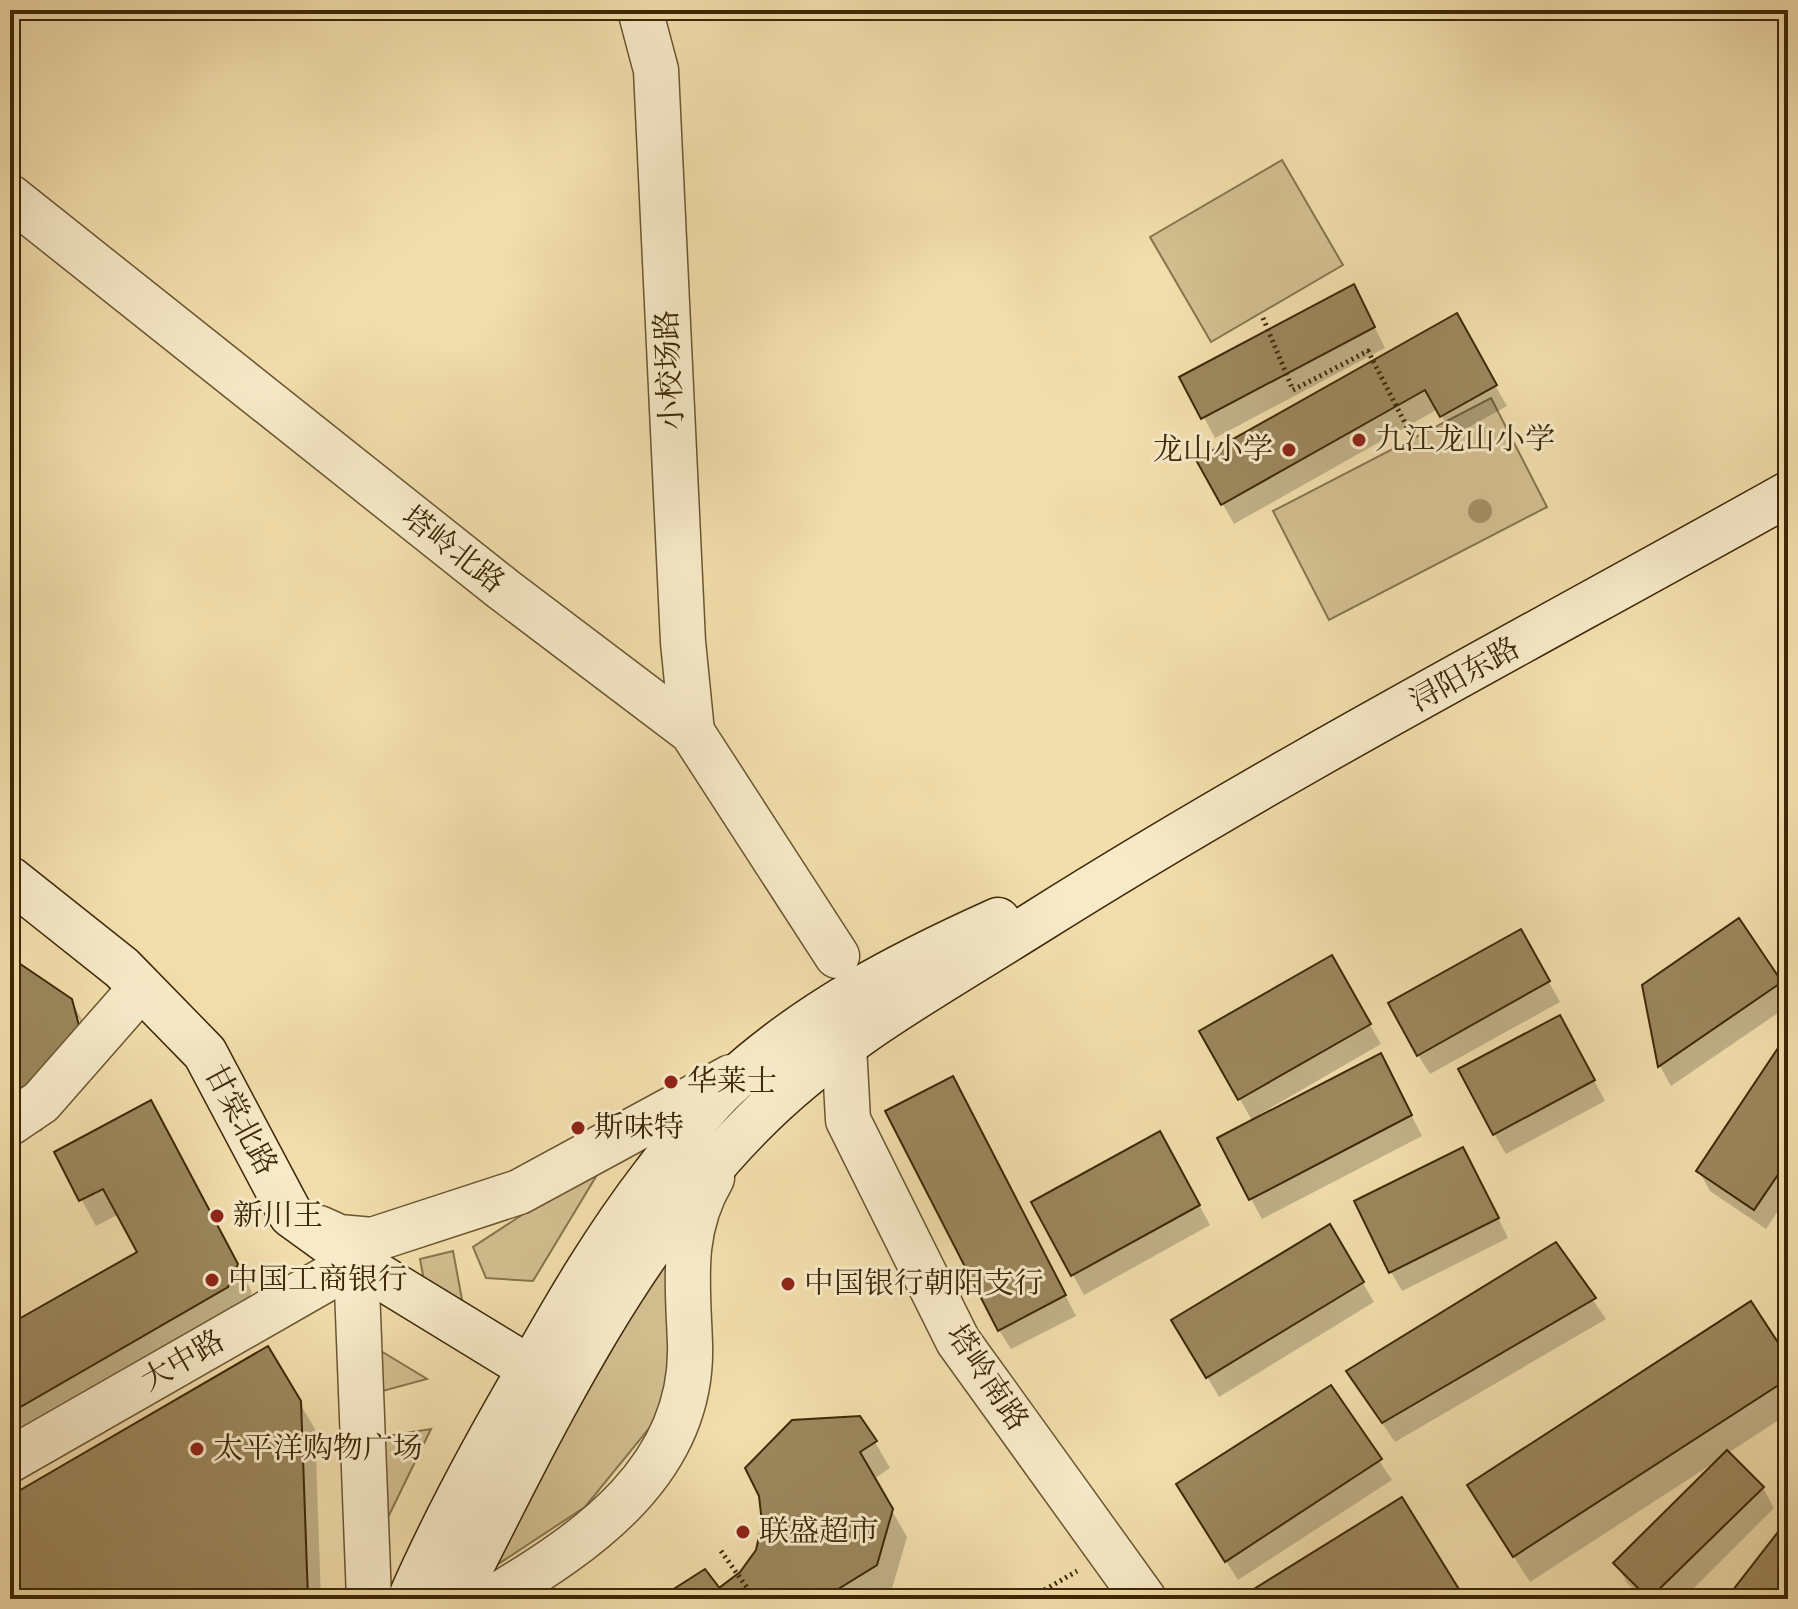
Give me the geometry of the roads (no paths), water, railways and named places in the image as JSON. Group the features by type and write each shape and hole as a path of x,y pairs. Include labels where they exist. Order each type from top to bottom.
{"street":[{"name":"小校场路","path":"640,10 656,70 683,642 692,732"},
{"name":"塔岭北路","path":"10,197 466,560 692,732 837,956"},
{"name":"浔阳东路","path":"1142,855 1788,494"},
{"path":"410,1599 467,1476 613,1305 663,1230 728,1150 785,1092 844,1046 1142,855"},
{"path":"291,1215 339,1237 372,1240 408,1231 519,1192 747,1068 825,1010 904,962 1142,855"},
{"name":"甘棠北路","path":"10,879 122,968 205,1053 291,1215 356,1262 548,1379"},
{"path":"10,1123 41,1102 141,988"},
{"name":"塔岭南路","path":"844,1046 848,1120 958,1341 1144,1599"},
{"path":"455,1599 548,1379 583,1275 627,1209 686,1132 747,1068"},
{"path":"491,1599 585,1539 618,1510 668,1445 689,1379 686,1258 690,1226 703,1194 728,1150"},
{"path":"356,1262 369,1599"},
{"name":"大中路","path":"10,1460 356,1262"}],"place":[{"name":"九江龙山小学","path":"1359,440"},
{"name":"龙山小学","path":"1289,450"},
{"name":"华莱士","path":"671,1082"},
{"name":"斯味特","path":"578,1128"},
{"name":"新川王","path":"217,1216"},
{"name":"中国工商银行","path":"212,1280"},
{"name":"中国银行朝阳支行","path":"788,1284"},
{"name":"太平洋购物广场","path":"197,1449"},
{"name":"联盛超市","path":"743,1532"}]}
